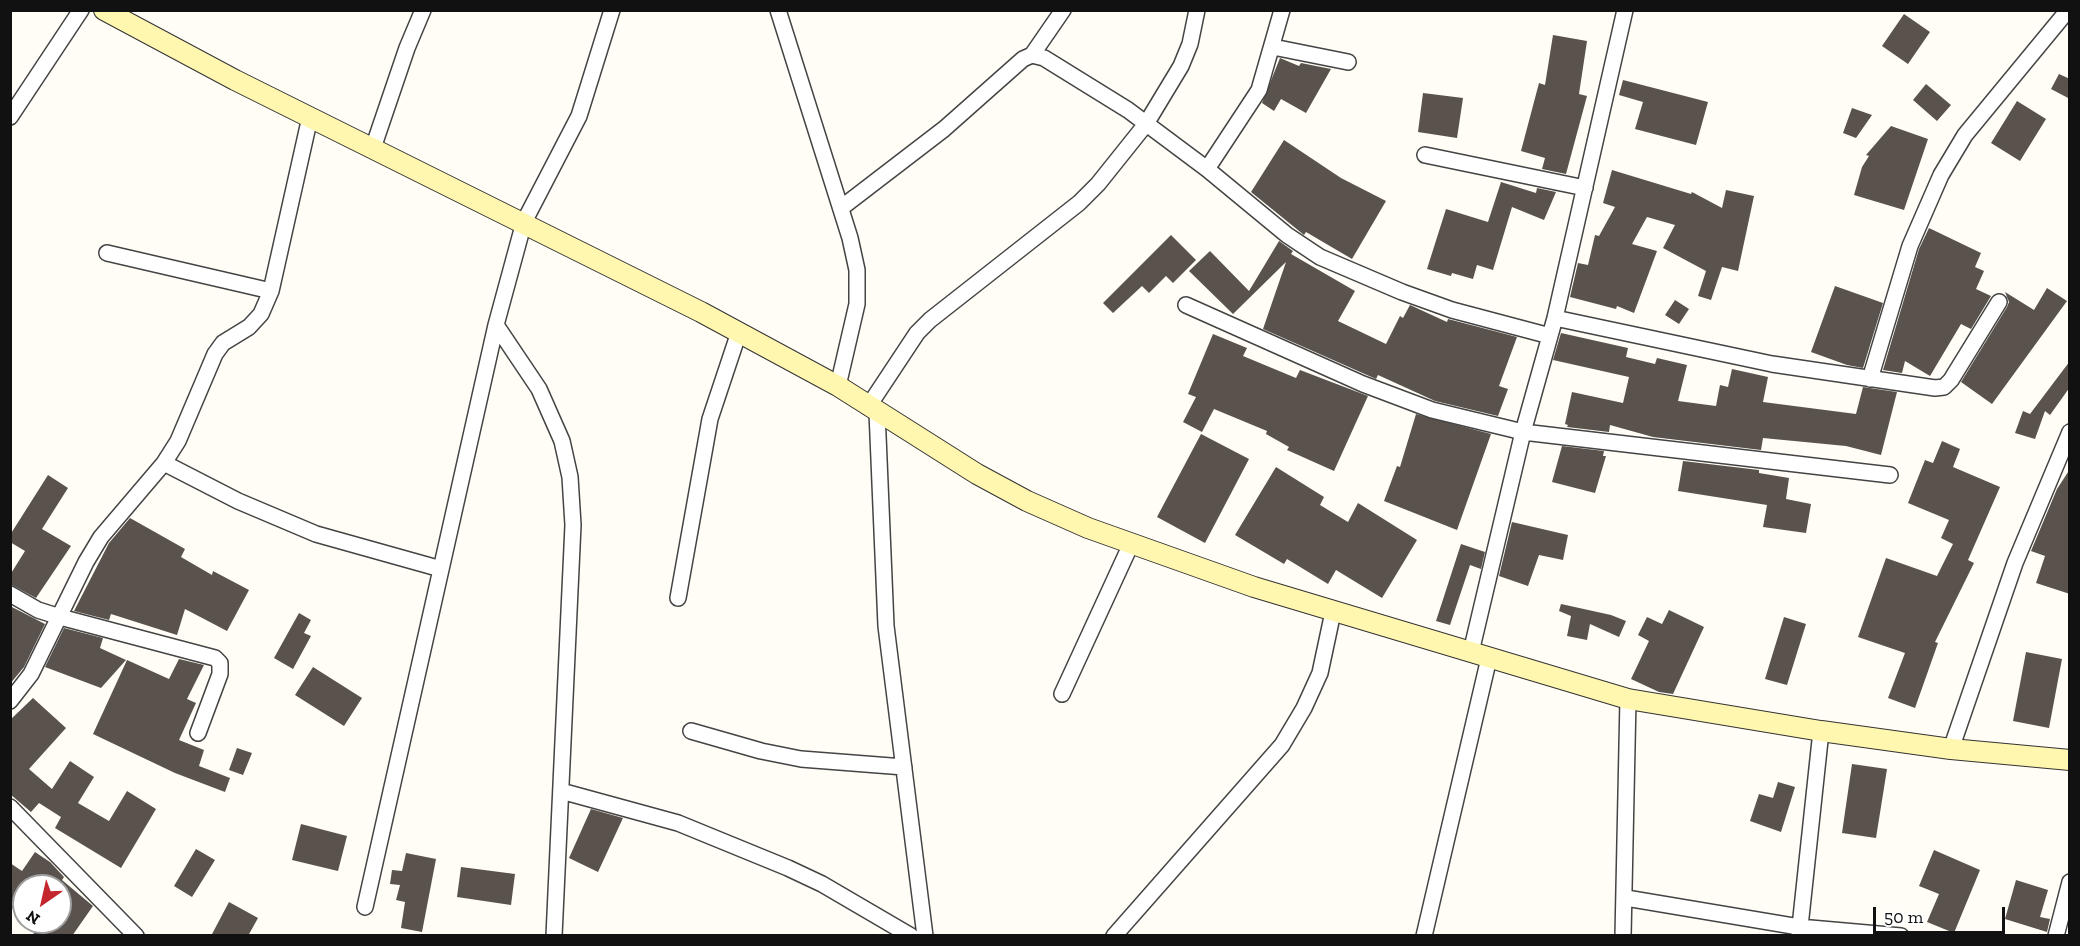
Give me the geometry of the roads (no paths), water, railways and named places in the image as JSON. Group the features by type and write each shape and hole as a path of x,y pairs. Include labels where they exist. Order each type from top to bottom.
{"street":[{"path":"10,117 81,10"},
{"path":"104,10 310,117 524,222 739,332 838,386 977,474 1027,501 1131,544 1333,612 1628,699 1821,731 1952,749 2070,760"},
{"path":"373,148 423,10"},
{"path":"365,908 496,325 524,222 579,116 612,10"},
{"path":"778,10 841,208 857,270 856,304 838,386"},
{"path":"1032,56 1063,10"},
{"path":"925,936 882,578 873,409 917,333 930,320 1079,202 1098,184 1146,124 1180,66 1190,44 1197,10"},
{"path":"1207,169 1259,90 1282,10"},
{"path":"1424,936 1523,432 1555,318 1625,10"},
{"path":"1870,378 1910,246 1941,175 1965,135 2064,15"},
{"path":"1273,47 1348,62"},
{"path":"841,208 944,129 1023,59 1032,56 1044,58 1146,124 1207,169 1287,235 1320,257 1402,292 1452,310 1550,336"},
{"path":"10,701 31,674 86,562 101,537 164,464 178,441 214,354 223,344 257,320 271,291 310,117"},
{"path":"1425,155 1585,188"},
{"path":"107,253 271,291"},
{"path":"1555,318 1772,364 1944,387 1951,380 1999,302"},
{"path":"1186,305 1363,384 1422,406 1523,432 1890,475"},
{"path":"496,325 539,389 562,441 570,477 573,525 554,936"},
{"path":"678,598 710,419 739,332"},
{"path":"1952,749 2014,563 2070,432"},
{"path":"164,464 238,501 316,534 441,569"},
{"path":"1062,694 1131,544"},
{"path":"10,594 38,610 60,617 215,658 220,663 220,674 198,733"},
{"path":"1114,936 1282,745 1304,708 1320,673 1333,612"},
{"path":"1623,936 1626,898 1628,699"},
{"path":"691,731 761,751 801,759 904,767"},
{"path":"1799,931 1821,731"},
{"path":"561,791 670,820 755,854 822,884 911,936"},
{"path":"10,807 136,936"},
{"path":"2056,936 2070,882"},
{"path":"1626,898 1799,931 1900,936"}]}
